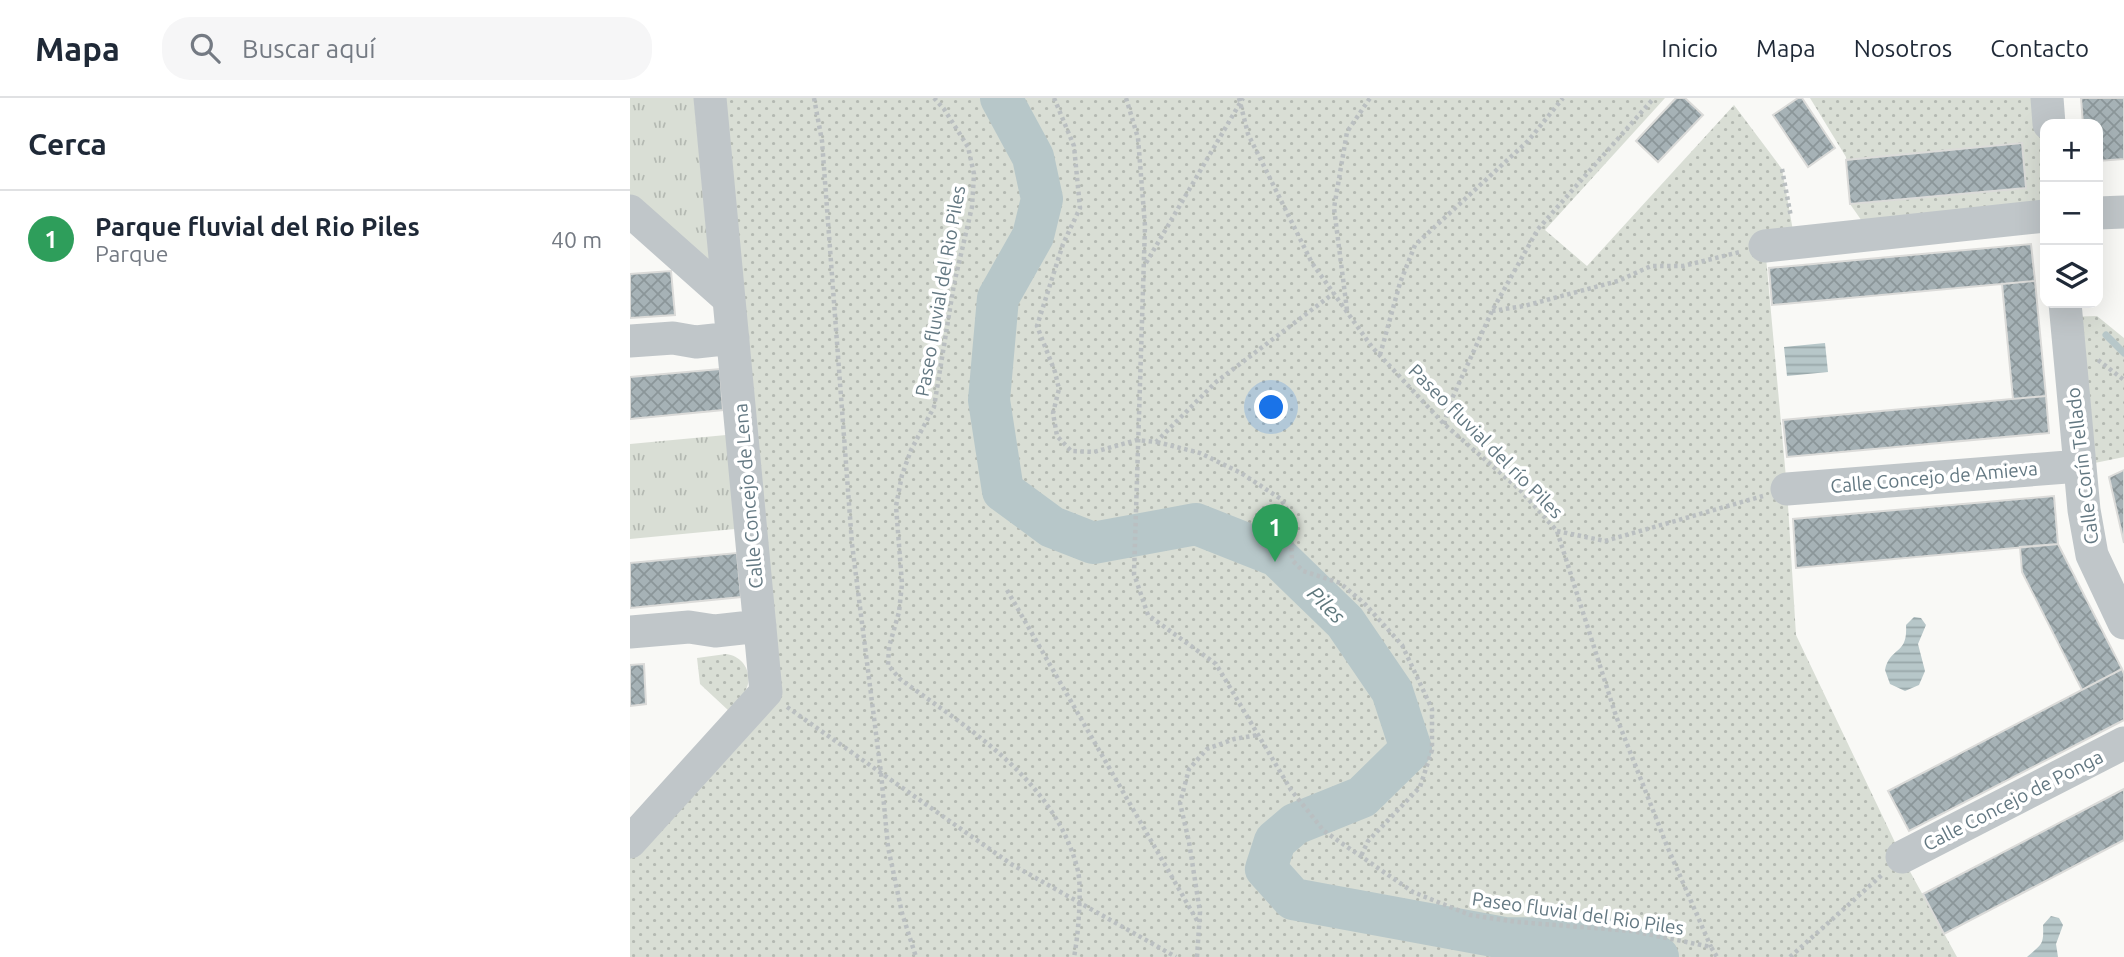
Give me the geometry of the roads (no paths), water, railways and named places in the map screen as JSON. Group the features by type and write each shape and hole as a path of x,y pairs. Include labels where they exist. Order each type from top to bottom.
{"street":[{"name":"Calle Concejo de Lena","path":"630,842 766,692 710,98"},
{"path":"2048,98 2049,119"},
{"path":"630,211 729,299"},
{"path":"2103,213 2124,212"},
{"path":"1780,244 2040,217"},
{"name":"Calle Corín Tellado","path":"2065,308 2080,466 2092,555 2124,623"},
{"path":"630,341 673,338 696,342 733,338"},
{"name":"Calle Concejo de Amieva","path":"1787,489 2080,466"},
{"path":"630,632 689,627 715,631 760,626"},
{"name":"Calle Concejo de Ponga","path":"1902,857 2124,743"}],"waterway":[{"name":"Piles","path":"1001,98 1033,157 1042,199 1033,236 998,298 989,400 1003,491 1052,527 1093,543 1196,524 1277,556 1345,622 1392,691 1411,749 1362,797 1295,824 1275,841 1266,869 1293,899 1504,938 1631,940 1658,957"},
{"path":"2106,335 2124,353"}],"place":[{"name":"Parque fluvial del Rio Piles","path":"1275,562"}]}
